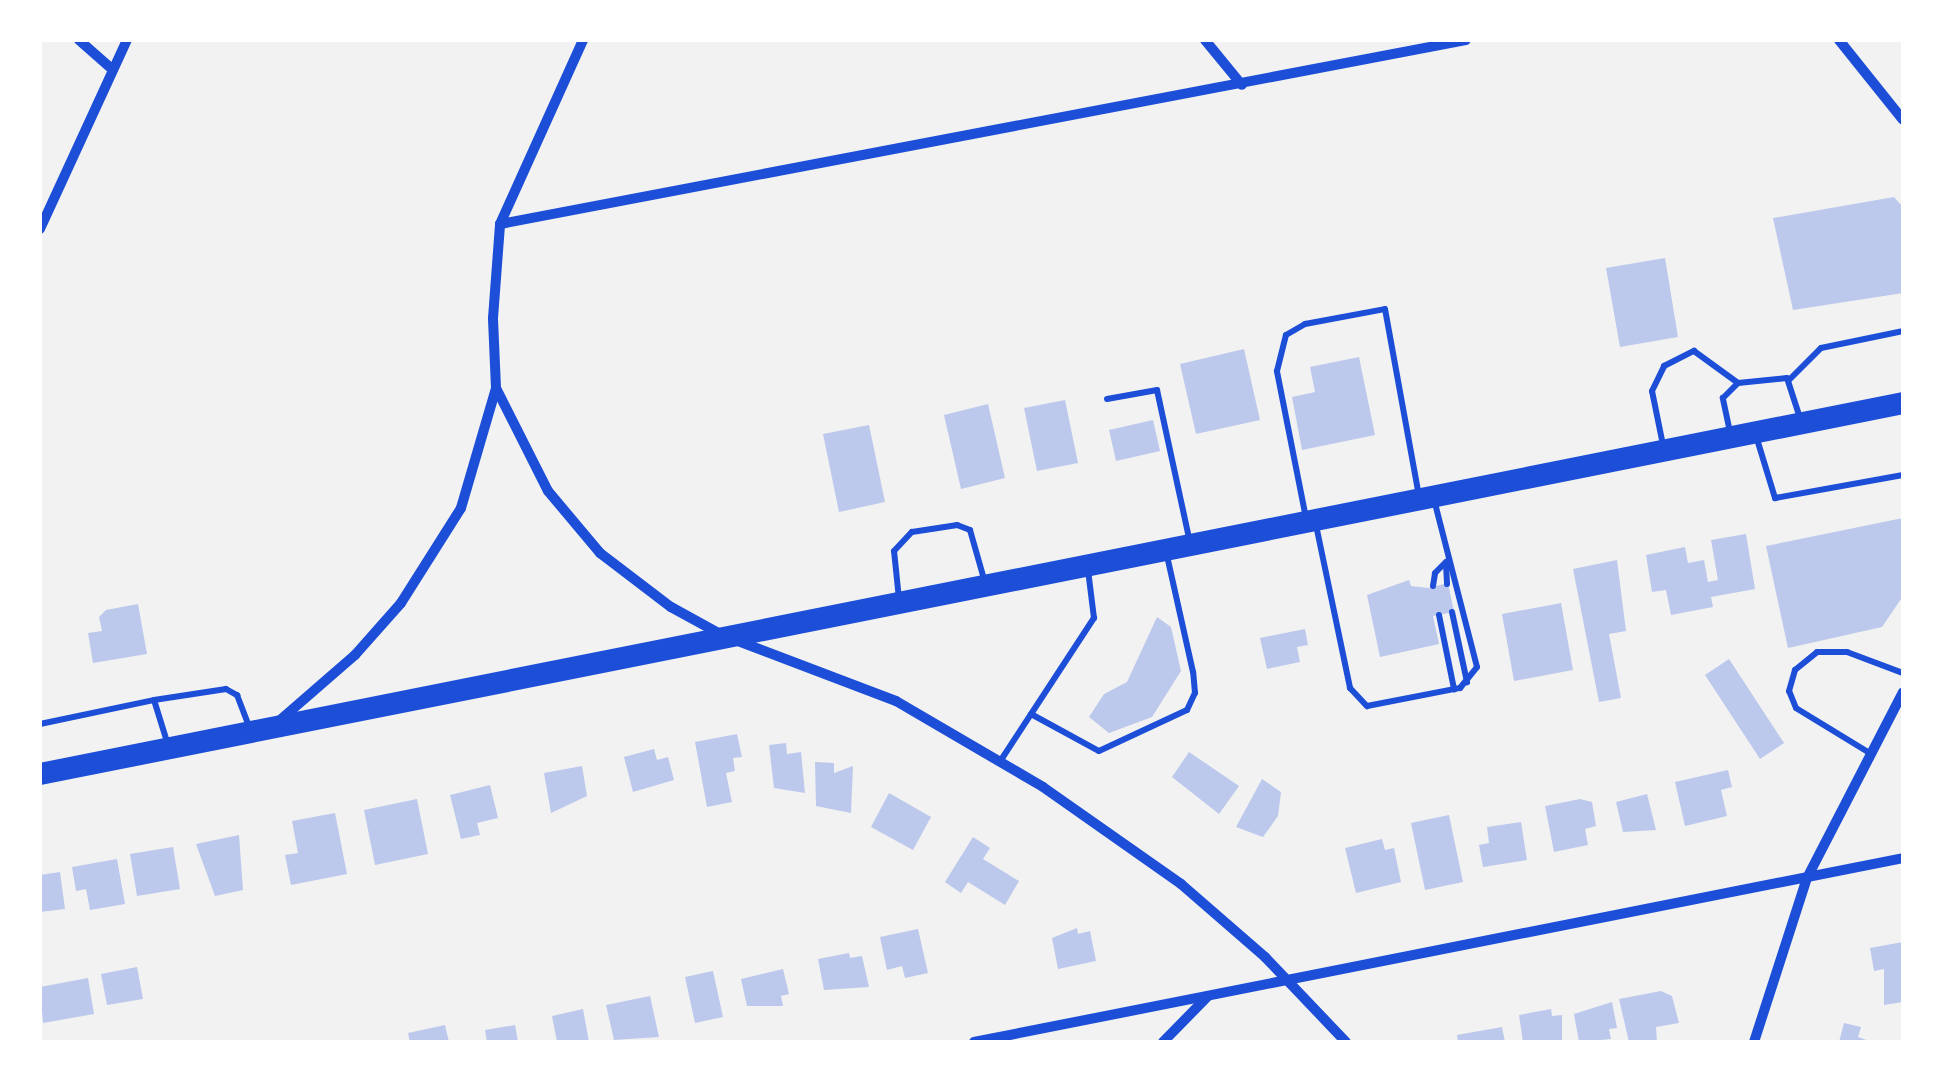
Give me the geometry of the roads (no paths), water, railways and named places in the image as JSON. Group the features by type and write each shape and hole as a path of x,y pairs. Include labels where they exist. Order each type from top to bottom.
{"main road":[{"path":"40,774 258,735 723,635 1903,403"}],"street":[{"path":"79,40 113,70"},
{"path":"40,229 127,40"},
{"path":"258,735 355,655 434,554 480,460 496,388 492,318 500,224 583,40"},
{"path":"1205,40 1242,85"},
{"path":"500,224 1466,40"},
{"path":"1839,40 1903,120"},
{"path":"496,388 548,491 600,553 671,607 723,635 896,701 1002,760 1181,884 1291,982 1346,1042"},
{"path":"1754,1042 1807,878 1868,752 1903,692"},
{"path":"974,1042 1903,858"},
{"path":"1163,1042 1209,995"}],"lane":[{"path":"1446,562 1457,572 1477,667 1468,684 1367,706 1353,696 1311,520 1278,352 1286,335 1304,324 1386,309 1427,497 1446,562 1446,584"},
{"path":"1664,452 1652,391 1664,366 1694,352 1738,383 1789,380 1821,348 1903,331"},
{"path":"1789,380 1800,423"},
{"path":"1731,438 1723,398 1738,383"},
{"path":"1107,399 1157,390 1190,543"},
{"path":"1756,433 1774,498 1903,475"},
{"path":"899,601 894,551 912,532 956,525 970,530 985,584"},
{"path":"1032,714 1099,751 1188,710 1195,693 1194,672 1165,548"},
{"path":"1433,586 1434,573 1446,562"},
{"path":"1002,760 1094,618 1087,564"},
{"path":"1452,612 1468,684"},
{"path":"1439,615 1454,689"},
{"path":"1868,752 1796,708 1789,691 1795,670 1817,652 1847,652 1903,673"},
{"path":"40,724 226,689 237,695 258,735"},
{"path":"154,700 170,751"}]}
